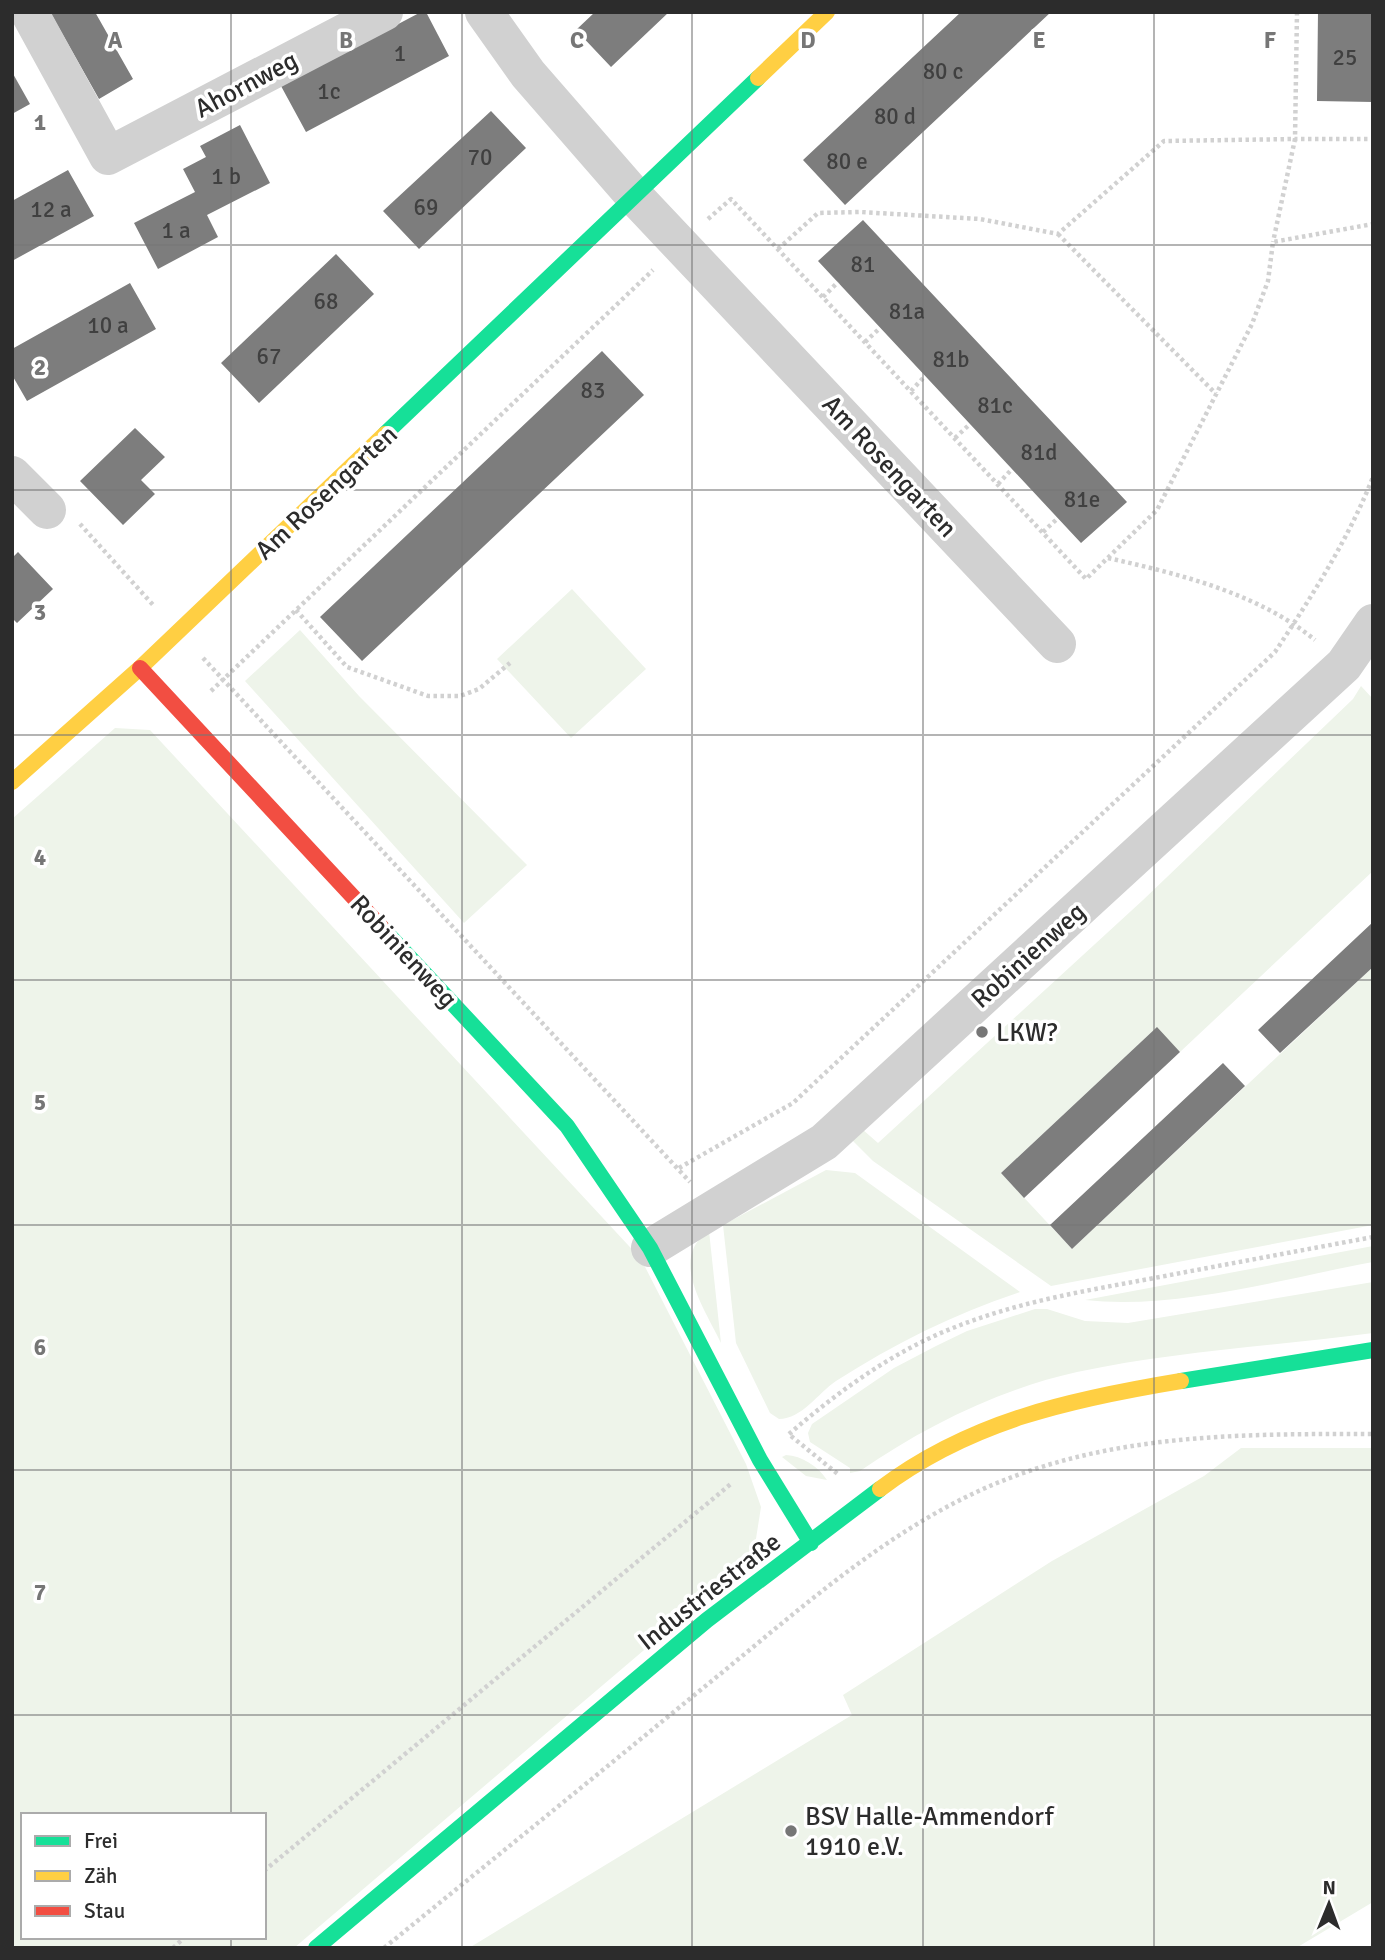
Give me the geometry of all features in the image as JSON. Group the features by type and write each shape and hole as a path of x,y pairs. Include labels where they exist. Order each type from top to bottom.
{"street":[{"path":"12,17 21,12"},
{"name":"Ahornweg","path":"29,12 108,156 384,12"},
{"path":"484,12 528,74 636,198"},
{"name":"Am Rosengarten","path":"12,782 178,632 636,198 827,12"},
{"name":"Am Rosengarten","path":"636,198 1057,644"},
{"path":"12,475 47,510"},
{"name":"Robinienweg","path":"650,1248 824,1142 1344,664 1373,623"},
{"name":"Robinienweg","path":"139,668 567,1126 650,1248 760,1460 811,1543"},
{"name":"Industriestraße","path":"316,1948 707,1620 912,1465 976,1434 1036,1410 1104,1394 1373,1350"},
{"name":"Industriestraße","path":"1189,1380 1294,1379"}],"path":[{"path":"185,716 680,244 731,199 1086,579 1157,510 1252,324 1268,281 1273,242 1295,139 1297,12"},
{"path":"1058,234 1164,141 1373,139"},
{"path":"778,249 818,213 860,212 980,219 1058,234 1216,394"},
{"path":"1273,242 1373,224"},
{"path":"823,297 838,282"},
{"path":"865,342 880,328"},
{"path":"911,391 925,376"},
{"path":"955,438 970,424"},
{"path":"998,484 1012,469"},
{"path":"679,1168 793,1104 1275,652 1321,583 1359,514 1373,477"},
{"path":"47,510 62,504 178,632 679,1168 712,1210"},
{"path":"1043,532 1058,518"},
{"path":"1108,558 1226,591 1294,623"},
{"path":"296,610 347,667 428,696 460,696 479,689 510,663"},
{"path":"266,1869 760,1460 832,1396 890,1359 956,1326 1054,1297 1373,1237"},
{"path":"384,1948 842,1576 936,1511 1028,1471 1137,1443 1244,1434 1373,1434"}],"shaded area":[{"path":"572,589 646,669 571,738 497,659"},
{"path":"300,630 359,696 527,865 464,923 245,681"},
{"path":"1361,686 1373,699 1373,871 1180,1052 1156,1028 1001,1173 1072,1249 1373,967 1373,1225 1051,1286 873,1161 849,1137 862,1129 878,1143 1143,900 1353,699"},
{"path":"115,728 150,730 641,1259 746,1464 761,1507 755,1545 717,1588 294,1948 12,1948 12,819"},
{"path":"826,1170 855,1173 1020,1292 948,1320 880,1354 829,1386 795,1415 779,1419 770,1413 736,1343 723,1225"},
{"path":"709,1231 721,1343 699,1300 691,1269 691,1255 697,1242"},
{"path":"1373,1246 1373,1262 1229,1291 1156,1301 1085,1300"},
{"path":"1373,1282 1373,1333 1151,1359 1048,1379 964,1411 911,1439 860,1471 850,1473 850,1468 810,1442 808,1433 812,1424 894,1368 967,1331 1035,1309 1047,1309 1085,1321 1128,1323"},
{"path":"1241,1448 1373,1448 1373,1902 1296,1948 469,1948 852,1715 843,1695 1052,1561 1204,1476"},
{"path":"786,1455 809,1463 827,1480 806,1476 782,1457"}],"building":[{"path":"50,12 95,12 133,79 99,99"},
{"path":"421,12 426,12 449,56 306,132 281,86"},
{"path":"595,12 669,12 611,67 576,30"},
{"path":"961,12 1051,12 845,205 803,160"},
{"path":"1318,12 1373,12 1373,102 1317,101"},
{"path":"12,72 30,104 12,114"},
{"path":"491,111 526,148 419,249 383,211"},
{"path":"240,125 270,183 207,215 218,237 158,269 134,223 195,192 183,169 206,157 200,146"},
{"path":"68,170 94,216 12,261 12,201"},
{"path":"863,220 1127,502 1081,543 818,261"},
{"path":"336,254 374,294 259,403 221,363"},
{"path":"130,283 156,329 27,401 12,375 12,349"},
{"path":"602,351 644,395 362,661 320,617"},
{"path":"135,428 165,457 141,480 155,494 123,525 80,481"},
{"path":"18,552 53,589 17,623 12,618 12,558"},
{"path":"1373,922 1373,967 1280,1053 1258,1030"},
{"path":"1157,1027 1180,1052 1024,1198 1001,1173"},
{"path":"1223,1063 1245,1086 1072,1249 1050,1225"}],"traffic: fast":[{"path":"385,434 758,78"},
{"path":"382,928 567,1126 650,1248 760,1460 811,1543"},
{"path":"1181,1381 1373,1350"},
{"path":"316,1948 707,1620 880,1489"}],"traffic: slow":[{"path":"758,78 827,12"},
{"path":"12,782 140,668 385,434"},
{"path":"880,1489 950,1446 1023,1416 1101,1396 1181,1381"}],"traffic: jam":[{"path":"140,668 382,928"}],"place":[{"name":"LKW?","path":"982,1032"},
{"name":"BSV Halle-Ammendorf 1910 e.V.","path":"791,1831"}]}
